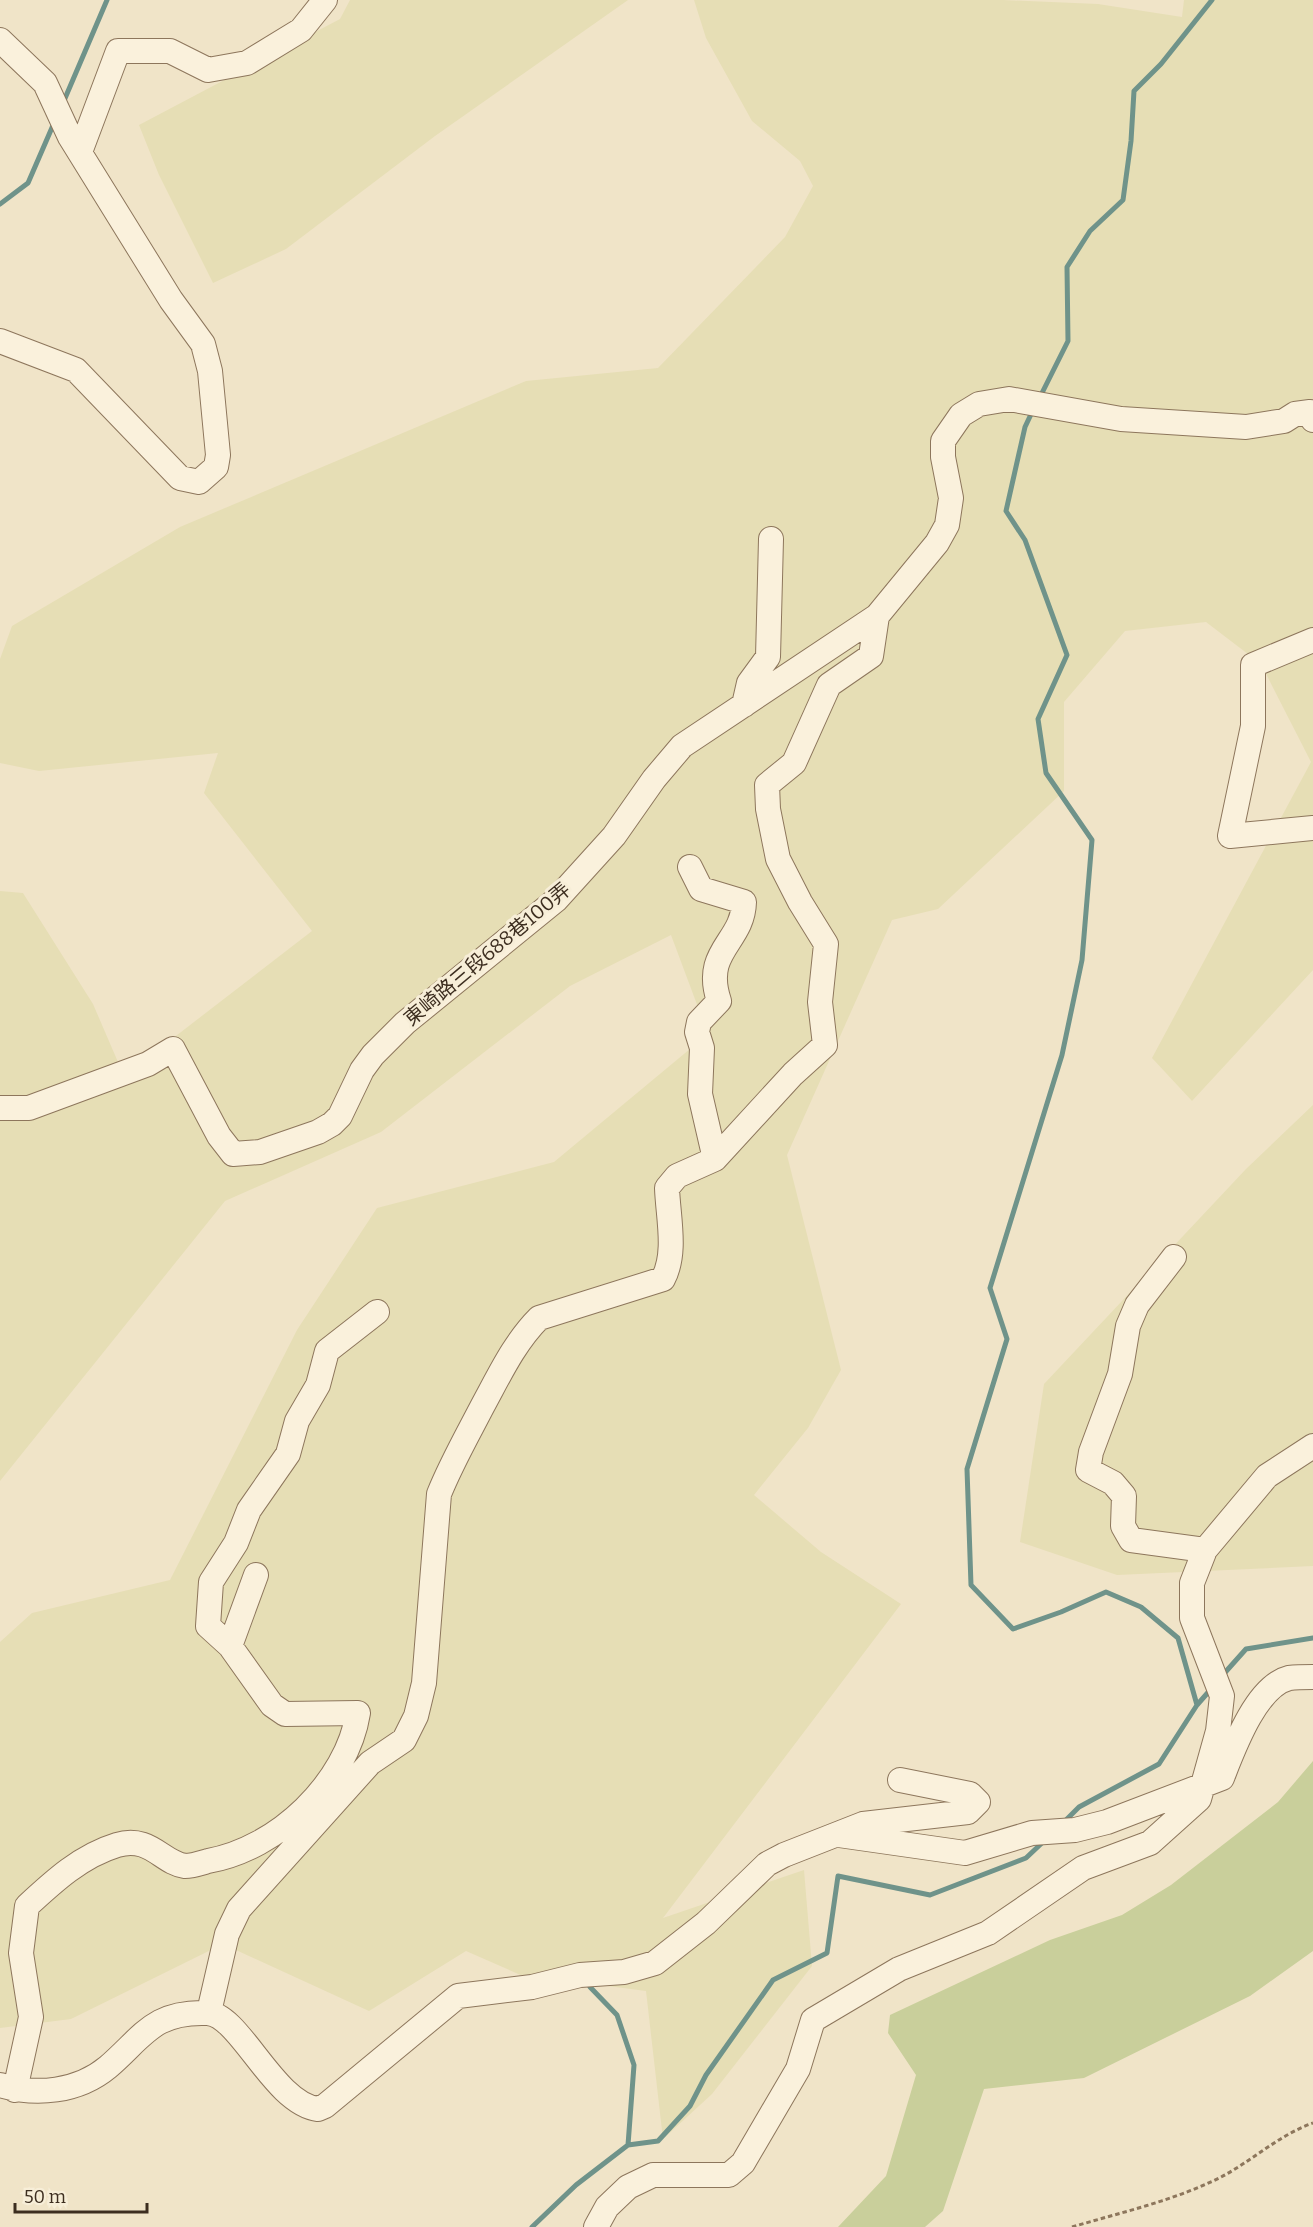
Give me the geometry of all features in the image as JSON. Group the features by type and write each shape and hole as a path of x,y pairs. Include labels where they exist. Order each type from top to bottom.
{"street":[{"path":"75,145 118,51 170,51 208,70 247,63 301,30 325,0"},
{"path":"0,40 45,83 75,145 171,300 203,344 210,370 218,455 216,467 199,482 180,478 76,370 0,341"},
{"name":"東崎路三段688巷100弄","path":"0,1108 29,1108 148,1064 173,1049 219,1136 233,1154 260,1152 318,1132 340,1116 362,1070 373,1054 405,1023 556,900 614,836 676,752 698,734 877,616 937,543 947,525 951,498 943,449 947,431 961,415 979,404 1009,399 1121,419 1201,425 1246,427 1284,421 1295,414 1310,412 1313,420"},
{"path":"744,705 749,682 768,657 771,539"},
{"path":"209,2012 227,1934 240,1909 370,1763 404,1740 416,1716 424,1683 438,1494 447,1472 505,1364 529,1328 540,1318 663,1279 669,1268 670,1256 667,1188 677,1176 715,1159 825,1045 820,1002 826,944 800,902 778,859 768,808 767,785 794,763 829,685 871,656 877,616"},
{"path":"1313,640 1253,664 1253,726 1230,836 1313,828"},
{"path":"690,867 701,889 744,902 744,919 716,960 714,987 719,1001 699,1022 697,1032 702,1048 700,1094 715,1159"},
{"path":"1173,1257 1137,1305 1128,1326 1120,1374 1091,1452 1088,1470 1113,1482 1124,1496 1123,1526 1131,1540 1205,1550"},
{"path":"377,1312 327,1351 318,1385 297,1421 288,1454 249,1510 236,1543 211,1582 208,1626 230,1646 272,1705 285,1713 358,1713 354,1737 318,1797 265,1840 230,1857 185,1866 144,1845 119,1845 72,1867 27,1906 21,1953 32,2017 8,2088 54,2091 72,2087 106,2069 147,2028 168,2017 209,2012 234,2028 264,2069 302,2102 318,2109 325,2106 458,1996 532,1987 580,1975 624,1972 655,1963 706,1923 767,1864 834,1834 863,1824 968,1812 978,1802 970,1794 900,1780"},
{"path":"596,2227 607,2208 628,2187 653,2175 729,2175 743,2163 798,2069 813,2020 899,1969 988,1933 1083,1868 1150,1843 1199,1799 1218,1731 1222,1696 1192,1618 1192,1583 1205,1550 1267,1476 1313,1446"},
{"path":"230,1646 256,1575"},
{"path":"834,1834 965,1853 1032,1833 1075,1830 1107,1822 1222,1778 1247,1718 1267,1694 1287,1678 1313,1677"}],"path":[{"path":"1072,2227 1169,2199 1215,2181 1296,2128 1313,2122"}],"shaded area":[{"path":"350,0 628,0 435,136 286,249 213,283 159,175 139,125 340,19"},
{"path":"694,0 1003,0 1098,4 1182,17 1184,0 1313,0 1313,970 1192,1101 1152,1058 1311,762 1261,664 1206,622 1125,631 1064,702 1064,791 938,909 892,920 787,1155 841,1370 808,1428 754,1495 821,1552 901,1604 663,1918 804,1870 812,1966 712,2094 663,2139 646,1991 562,1980 532,1980 466,1951 369,2011 223,1944 71,2019 0,2028 0,1642 32,1613 170,1580 297,1330 377,1208 554,1162 708,1034 671,935 570,986 381,1132 225,1201 0,1481 0,891 23,893 93,1004 124,1076 312,931 204,793 218,753 39,771 0,763 0,659 12,626 180,527 526,381 658,368 785,237 813,186 800,161 752,121 706,38"},
{"path":"1313,1105 1313,1566 1117,1575 1020,1542 1044,1384 1246,1169"}],"green space":[{"path":"1313,1761 1313,1951 1250,1996 1084,2078 984,2089 943,2211 925,2227 838,2227 886,2176 916,2075 888,2033 890,2015 1050,1940 1122,1915 1171,1885 1278,1802"}],"waterway":[{"path":"63,103 107,0"},
{"path":"1040,397 1068,341 1067,267 1090,231 1123,200 1131,141 1134,91 1161,64 1212,0"},
{"path":"0,204 28,183 54,123"},
{"path":"1033,410 1025,427 1006,511 1025,540 1067,655 1038,719 1046,773 1092,840 1082,960 1062,1055 990,1288 1007,1339 967,1469 971,1585 1013,1629 1061,1612 1106,1592 1141,1607 1178,1638 1197,1705"},
{"path":"1221,1677 1246,1649 1313,1638"},
{"path":"1064,1822 1079,1807 1159,1764 1197,1705 1211,1689"},
{"path":"532,2227 576,2185 628,2145 658,2141 690,2106 706,2075 773,1980 827,1953 838,1876 930,1895 1026,1858 1044,1841"},
{"path":"590,1987 617,2015 634,2065 628,2145"}]}
